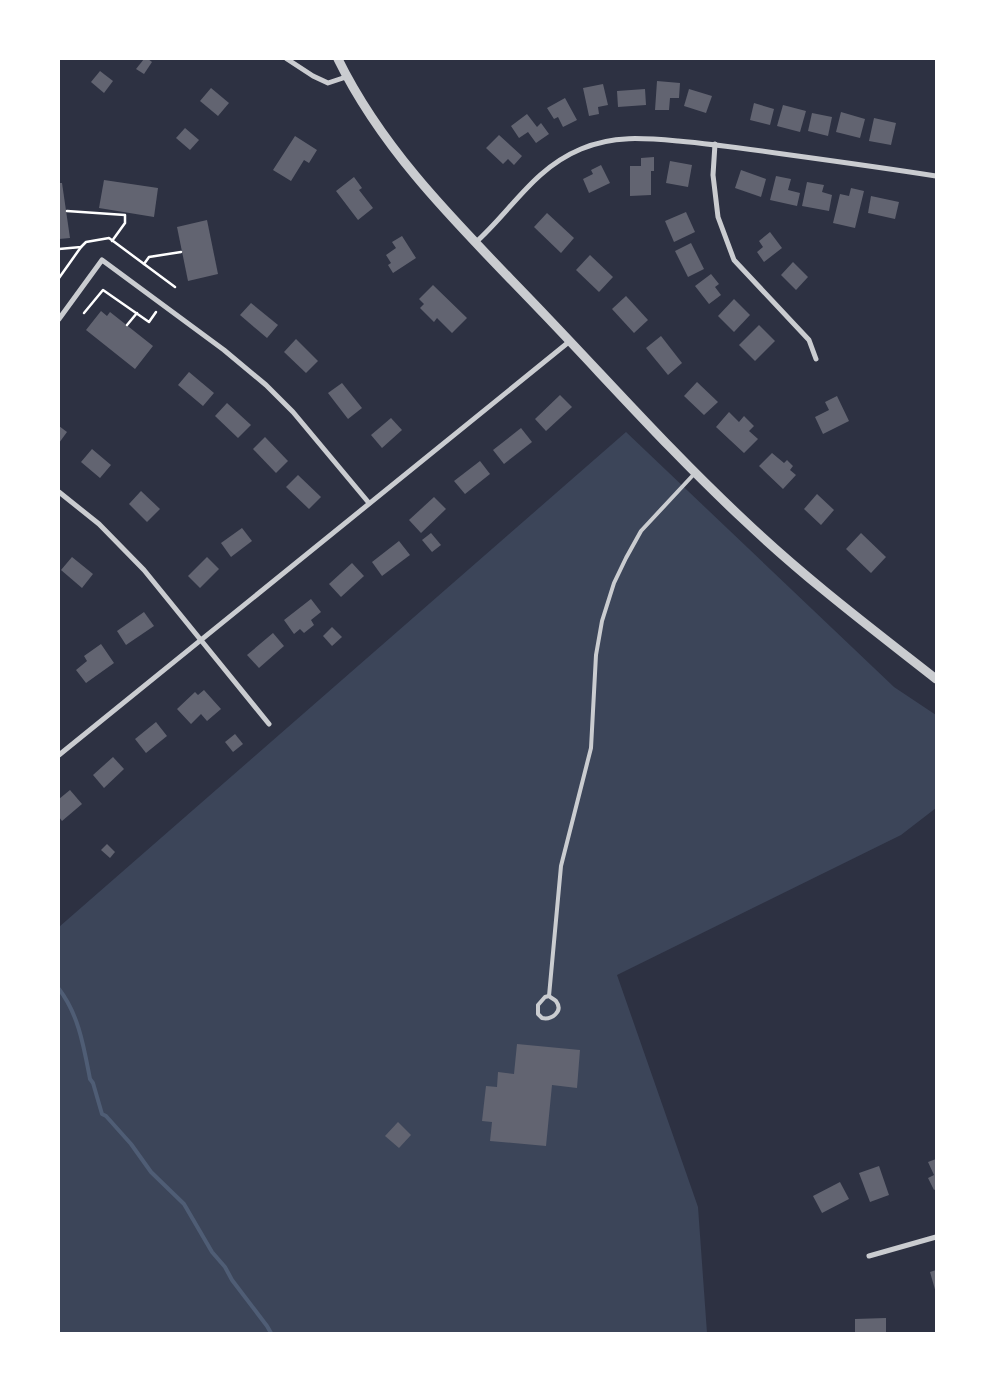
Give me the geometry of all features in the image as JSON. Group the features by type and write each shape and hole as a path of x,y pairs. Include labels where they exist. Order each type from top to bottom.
{"street":[{"path":"287,59 313,76 328,83 346,76"},
{"path":"338,59 346,76 388,142 422,185 475,243 696,473 745,521 815,584 936,679"},
{"path":"475,243 493,226 524,189 547,168 581,149 611,140 635,138 715,144 936,176"},
{"path":"715,144 713,175 718,217 734,260 809,340 816,359"},
{"path":"59,319 102,260 224,350 266,385 293,412 370,502"},
{"path":"59,755 570,341"},
{"path":"59,492 106,530 144,570 269,724"},
{"path":"869,1256 936,1236"}],"lane":[{"path":"549,996 561,866 591,748 596,655 602,621 614,583 641,531 696,473"},
{"path":"549,996 556,1001 558,1009 552,1018 542,1018 538,1014 538,1005 545,997 549,996"}],"path":[{"path":"67,211 126,215 125,223 112,241"},
{"path":"59,278 86,242 108,238 175,287"},
{"path":"59,249 81,247"},
{"path":"144,264 149,257 181,252"},
{"path":"84,313 103,290 149,322 162,305"},
{"path":"127,325 137,313"}],"shaded area":[{"path":"626,432 894,687 936,715 936,808 901,835 617,975 698,1207 707,1333 59,1333 59,927"}],"building":[{"path":"144,59 152,62 144,74 136,69"},
{"path":"100,71 113,81 104,93 91,82"},
{"path":"657,81 680,83 679,98 670,98 669,110 655,110"},
{"path":"603,84 608,105 598,107 599,114 589,116 583,88"},
{"path":"211,88 229,103 218,116 200,101"},
{"path":"645,89 646,105 618,107 617,91"},
{"path":"689,89 712,96 706,113 684,106"},
{"path":"565,98 577,120 563,127 558,117 554,119 547,108"},
{"path":"754,103 774,109 770,125 750,120"},
{"path":"783,105 806,111 800,132 777,126"},
{"path":"841,112 865,119 860,138 836,132"},
{"path":"812,113 832,117 828,136 808,131"},
{"path":"527,114 537,127 541,123 549,134 536,143 528,132 519,138 511,126"},
{"path":"874,118 896,123 891,145 869,141"},
{"path":"185,128 199,140 190,150 176,138"},
{"path":"499,135 522,156 514,165 508,159 503,164 486,148"},
{"path":"295,136 317,150 309,163 304,160 291,181 273,170"},
{"path":"654,157 654,171 651,171 651,195 630,196 630,166 641,166 641,158"},
{"path":"670,161 692,165 688,187 666,183"},
{"path":"601,165 610,183 589,193 583,179 593,174 591,170"},
{"path":"741,170 766,179 761,197 735,188"},
{"path":"776,176 791,179 788,190 800,193 797,206 770,200"},
{"path":"354,177 362,188 359,190 373,208 358,220 336,191"},
{"path":"104,180 158,188 154,217 99,208"},
{"path":"807,182 824,185 822,192 832,195 829,211 802,206"},
{"path":"59,183 62,183 70,238 59,239"},
{"path":"851,188 864,191 855,228 833,223 840,194 849,196"},
{"path":"871,196 899,202 895,219 868,213"},
{"path":"686,212 695,232 674,242 665,221"},
{"path":"547,213 574,238 561,253 534,227"},
{"path":"207,220 218,274 188,281 177,227"},
{"path":"770,232 782,248 764,262 757,252 763,247 759,241"},
{"path":"402,236 416,258 393,273 388,265 391,263 386,255 396,248 392,242"},
{"path":"691,243 704,269 688,277 675,251"},
{"path":"590,255 613,277 599,292 576,270"},
{"path":"793,262 808,277 796,290 781,275"},
{"path":"711,274 719,284 715,287 721,295 709,304 695,286"},
{"path":"433,285 467,318 452,333 437,318 434,322 420,308 424,304 419,299"},
{"path":"626,296 648,320 634,333 612,309"},
{"path":"734,299 750,315 734,332 718,316"},
{"path":"251,303 278,325 267,338 240,315"},
{"path":"101,311 107,316 110,312 153,346 135,369 86,330"},
{"path":"759,325 775,341 755,361 739,345"},
{"path":"661,336 682,363 668,375 646,348"},
{"path":"296,339 318,361 306,373 284,352"},
{"path":"189,372 214,393 203,406 178,385"},
{"path":"697,382 718,402 704,415 684,396"},
{"path":"342,383 362,408 348,419 328,393"},
{"path":"560,395 572,407 546,431 535,419"},
{"path":"837,396 849,421 823,434 815,417 829,410 825,402"},
{"path":"227,403 251,425 238,438 215,416"},
{"path":"729,412 739,422 744,416 754,426 749,431 758,439 744,453 716,427"},
{"path":"391,418 402,430 382,448 371,435"},
{"path":"59,426 67,432 59,443"},
{"path":"521,428 532,442 504,464 493,450"},
{"path":"265,437 288,461 276,473 253,449"},
{"path":"92,449 111,465 100,478 81,462"},
{"path":"772,453 784,463 787,460 793,466 790,470 796,475 783,489 759,466"},
{"path":"480,461 490,474 465,494 454,481"},
{"path":"298,475 321,497 309,509 286,487"},
{"path":"141,491 160,509 147,522 129,504"},
{"path":"817,494 834,510 821,525 804,509"},
{"path":"434,497 446,509 421,533 409,520"},
{"path":"242,528 252,541 231,557 221,543"},
{"path":"431,533 441,545 432,552 422,540"},
{"path":"861,533 886,557 871,573 846,549"},
{"path":"399,541 410,555 382,576 372,562"},
{"path":"72,557 93,574 82,588 61,570"},
{"path":"207,557 219,569 200,588 188,576"},
{"path":"352,563 364,576 341,597 329,584"},
{"path":"311,599 321,612 311,620 314,625 304,633 300,629 294,634 284,620"},
{"path":"144,612 154,626 126,645 117,631"},
{"path":"332,627 342,637 332,646 323,636"},
{"path":"273,633 284,646 259,668 247,655"},
{"path":"101,644 114,663 86,683 76,670 87,661 84,656"},
{"path":"204,690 221,709 207,721 201,714 191,724 177,709 195,692 198,695"},
{"path":"156,722 167,736 146,753 135,739"},
{"path":"235,734 243,744 233,752 225,742"},
{"path":"113,757 124,769 104,788 93,775"},
{"path":"70,790 82,804 62,821 59,817 59,799"},
{"path":"107,844 115,852 110,858 101,850"},
{"path":"517,1044 580,1050 577,1088 552,1085 546,1146 490,1141 492,1122 482,1121 486,1086 497,1087 498,1072 514,1074"},
{"path":"398,1122 411,1135 399,1148 385,1136"},
{"path":"936,1159 936,1189 934,1190 928,1178 934,1175 928,1162"},
{"path":"879,1166 889,1195 870,1202 859,1173"},
{"path":"840,1182 849,1199 822,1213 813,1196"},
{"path":"936,1270 936,1293 930,1272"},
{"path":"886,1318 886,1333 855,1333 855,1319"}],"waterway":[{"path":"59,989 76,1021 90,1079 93,1083 102,1114 131,1144 151,1172 184,1204 212,1252 225,1267 232,1280 271,1333"}]}
